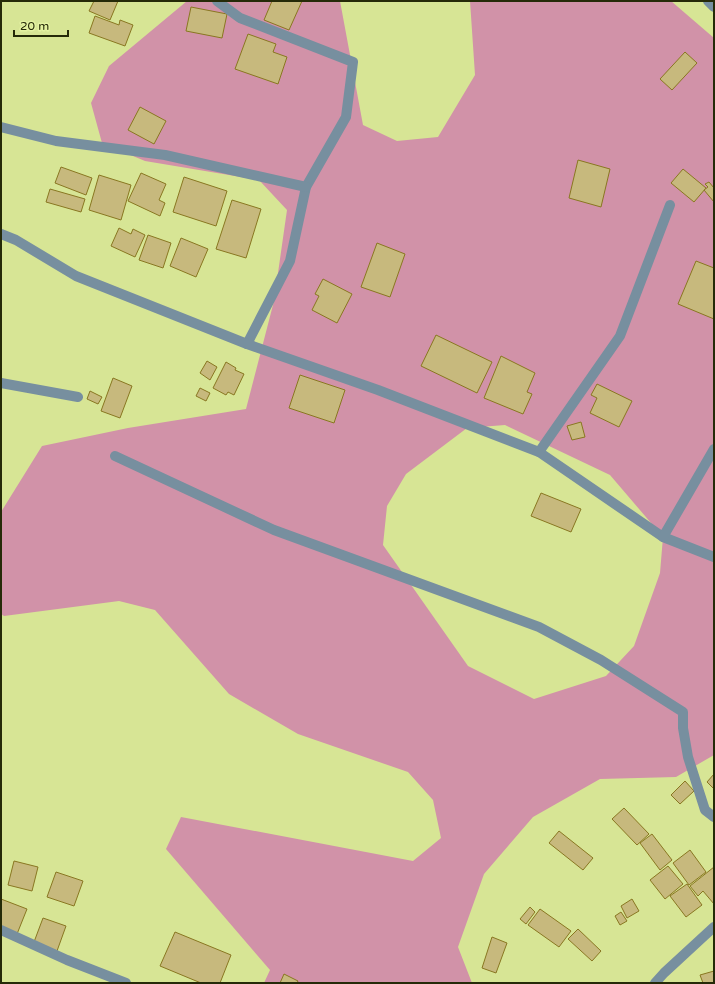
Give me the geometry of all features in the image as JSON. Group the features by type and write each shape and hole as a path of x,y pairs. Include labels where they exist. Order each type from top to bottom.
{"street":[{"path":"217,1 240,18 353,62 346,117 306,187 290,261 247,344"},
{"path":"708,1 714,7"},
{"path":"1,127 56,141 165,155 306,187"},
{"path":"539,452 620,336 670,205"},
{"path":"1,234 16,240 76,276 247,344 378,390 539,452 663,537 714,557"},
{"path":"1,382 78,397"},
{"path":"663,537 714,449"},
{"path":"115,456 274,530 539,627 601,660 683,712 683,728 688,757 705,810 714,817"},
{"path":"655,983 714,927"},
{"path":"1,930 67,960 126,983"}],"shaded area":[{"path":"187,1 340,1 363,125 397,141 438,137 475,75 470,1 671,1 714,38 714,755 676,777 600,779 533,817 484,874 458,947 472,983 264,983 270,970 166,849 181,817 413,861 441,838 433,800 408,772 298,734 229,694 155,610 119,601 4,616 1,614 1,512 42,446 128,428 246,409 274,301 287,210 259,180 145,161 102,143 91,103 109,66","holes":["505,425 610,475 663,537 660,573 634,646 606,676 534,699 468,666 383,545 387,506 406,474 467,428"]}],"building":[{"path":"94,1 118,1 110,20 89,11"},
{"path":"272,1 302,1 289,30 264,20"},
{"path":"191,7 227,14 222,38 186,31"},
{"path":"95,16 119,25 120,20 133,25 125,46 89,33"},
{"path":"248,34 276,44 273,52 287,57 278,84 235,69"},
{"path":"685,52 697,63 672,90 660,79"},
{"path":"140,107 166,121 154,144 128,130"},
{"path":"578,160 610,169 601,207 569,198"},
{"path":"61,167 92,178 86,195 55,183"},
{"path":"683,169 706,188 694,202 671,183"},
{"path":"141,173 166,184 159,200 165,203 160,216 128,201"},
{"path":"99,175 131,185 121,220 89,210"},
{"path":"184,177 227,191 216,226 173,212"},
{"path":"709,182 714,188 714,202 704,190 708,187 705,184"},
{"path":"50,189 85,199 81,212 46,202"},
{"path":"232,200 261,209 246,258 216,249"},
{"path":"119,228 131,234 133,229 145,235 135,257 111,246"},
{"path":"148,235 171,243 163,268 139,260"},
{"path":"181,238 208,249 196,277 170,266"},
{"path":"377,243 405,254 390,297 361,287"},
{"path":"696,261 714,268 714,319 678,304"},
{"path":"323,279 352,294 337,323 312,310 319,296 315,294"},
{"path":"436,335 492,362 477,393 421,366"},
{"path":"501,356 535,373 527,392 532,394 523,414 484,398"},
{"path":"207,361 217,367 210,380 200,373"},
{"path":"226,362 236,368 235,370 244,374 234,395 228,392 226,395 213,388"},
{"path":"300,375 345,390 334,423 289,408"},
{"path":"113,378 132,386 120,418 101,411"},
{"path":"597,384 632,401 619,427 590,413 597,398 591,395"},
{"path":"200,388 210,393 206,401 196,396"},
{"path":"90,391 102,397 98,404 87,399"},
{"path":"581,422 585,437 572,440 567,426"},
{"path":"541,493 581,509 571,532 531,516"},
{"path":"714,774 714,789 707,782"},
{"path":"685,781 694,791 680,804 671,795"},
{"path":"624,808 649,834 637,845 612,819"},
{"path":"559,831 593,858 583,870 549,843"},
{"path":"652,834 672,860 660,870 640,843"},
{"path":"690,850 706,872 689,885 673,863"},
{"path":"14,861 38,867 32,891 8,885"},
{"path":"668,866 683,884 665,899 650,880"},
{"path":"714,867 714,904 703,891 698,896 690,886"},
{"path":"56,872 83,881 74,906 47,897"},
{"path":"687,884 702,905 686,917 670,896"},
{"path":"1,899 27,909 17,934 1,928"},
{"path":"632,899 639,911 627,918 621,906"},
{"path":"530,907 535,912 526,924 520,919"},
{"path":"540,909 571,931 559,947 528,925"},
{"path":"621,912 627,921 620,925 615,916"},
{"path":"43,918 66,926 57,951 34,942"},
{"path":"578,929 601,951 592,961 568,939"},
{"path":"175,932 231,955 220,983 201,983 160,966"},
{"path":"492,937 507,943 496,973 482,968"},
{"path":"714,971 714,983 703,983 700,975"},
{"path":"284,974 298,981 297,983 280,983"}]}
